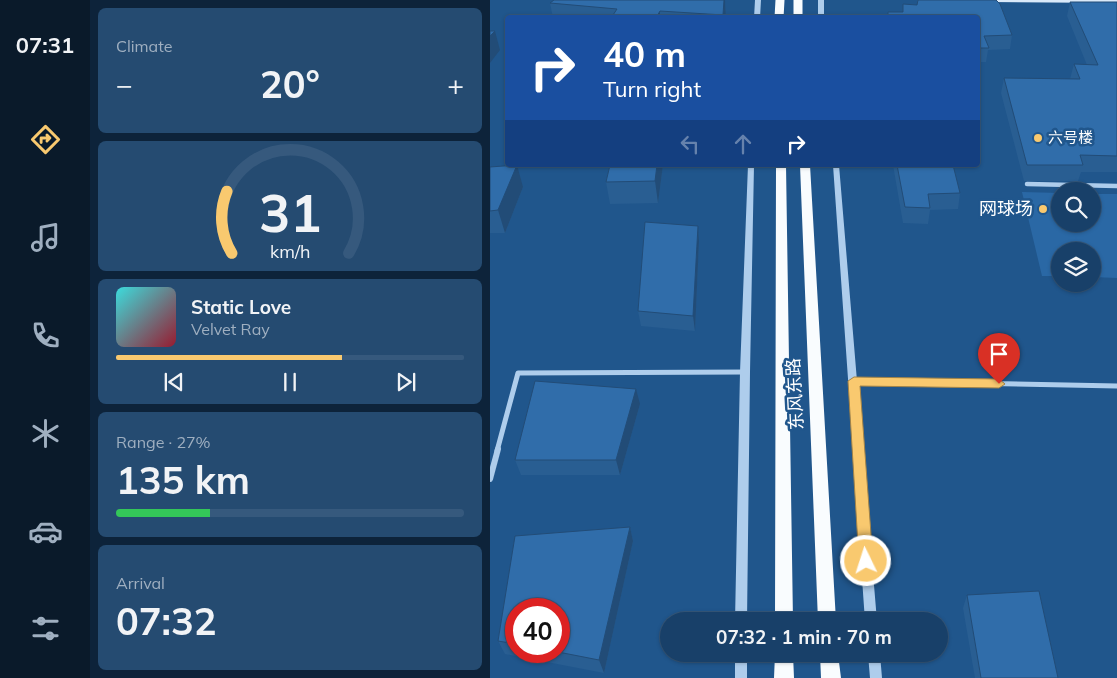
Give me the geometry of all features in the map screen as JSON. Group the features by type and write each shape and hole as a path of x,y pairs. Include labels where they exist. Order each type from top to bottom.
{"highway":[{"path":"779,15 780,0"},
{"path":"798,0 798,15"},
{"name":"东风东路","path":"781,167 784,612"},
{"name":"东风东路","path":"805,167 828,612"},
{"path":"784,662 784,678"},
{"path":"830,662 831,678"}],"main road":[{"path":"990,0 1117,1"}],"street":[{"path":"757,15 758,0"},
{"path":"821,0 822,15"},
{"path":"741,612 751,167"},
{"path":"836,167 870,612"},
{"path":"1027,184 1117,186"},
{"path":"490,479 518,373 745,372"},
{"path":"854,381 1117,386"},
{"path":"741,662 741,678"},
{"path":"875,662 876,678"}],"shaded area":[{"path":"1022,192 1051,193 1051,232 1101,232 1101,194 1117,194 1117,278 1101,277 1101,242 1051,242 1051,276 1042,276"}],"building":[{"path":"554,0 724,0 723,15 660,11 658,15 613,15 617,9 550,3"},
{"path":"918,0 996,0 1000,4 1012,35 984,36 989,48 980,48 980,15 888,15 888,12 903,12 903,4 917,5"},
{"path":"1070,2 1117,2 1117,156 1080,155 1083,165 1027,165 1004,78 1080,79 1074,64 1098,65"},
{"path":"490,167 516,167 498,210 490,211"},
{"path":"610,167 657,167 655,181 606,182"},
{"path":"897,167 954,167 960,193 928,194 930,208 905,207"},
{"path":"645,222 698,226 693,316 638,311"},
{"path":"535,381 636,389 616,460 515,460"},
{"path":"630,527 599,660 570,654 570,598 505,598 505,642 498,641 515,536"},
{"path":"1039,591 1058,678 981,678 967,595"}],"place":[{"name":"六号楼","path":"1038,138"},
{"name":"网球场","path":"1043,209"}],"route":[{"path":"866,561 854,381 999,384"}]}
